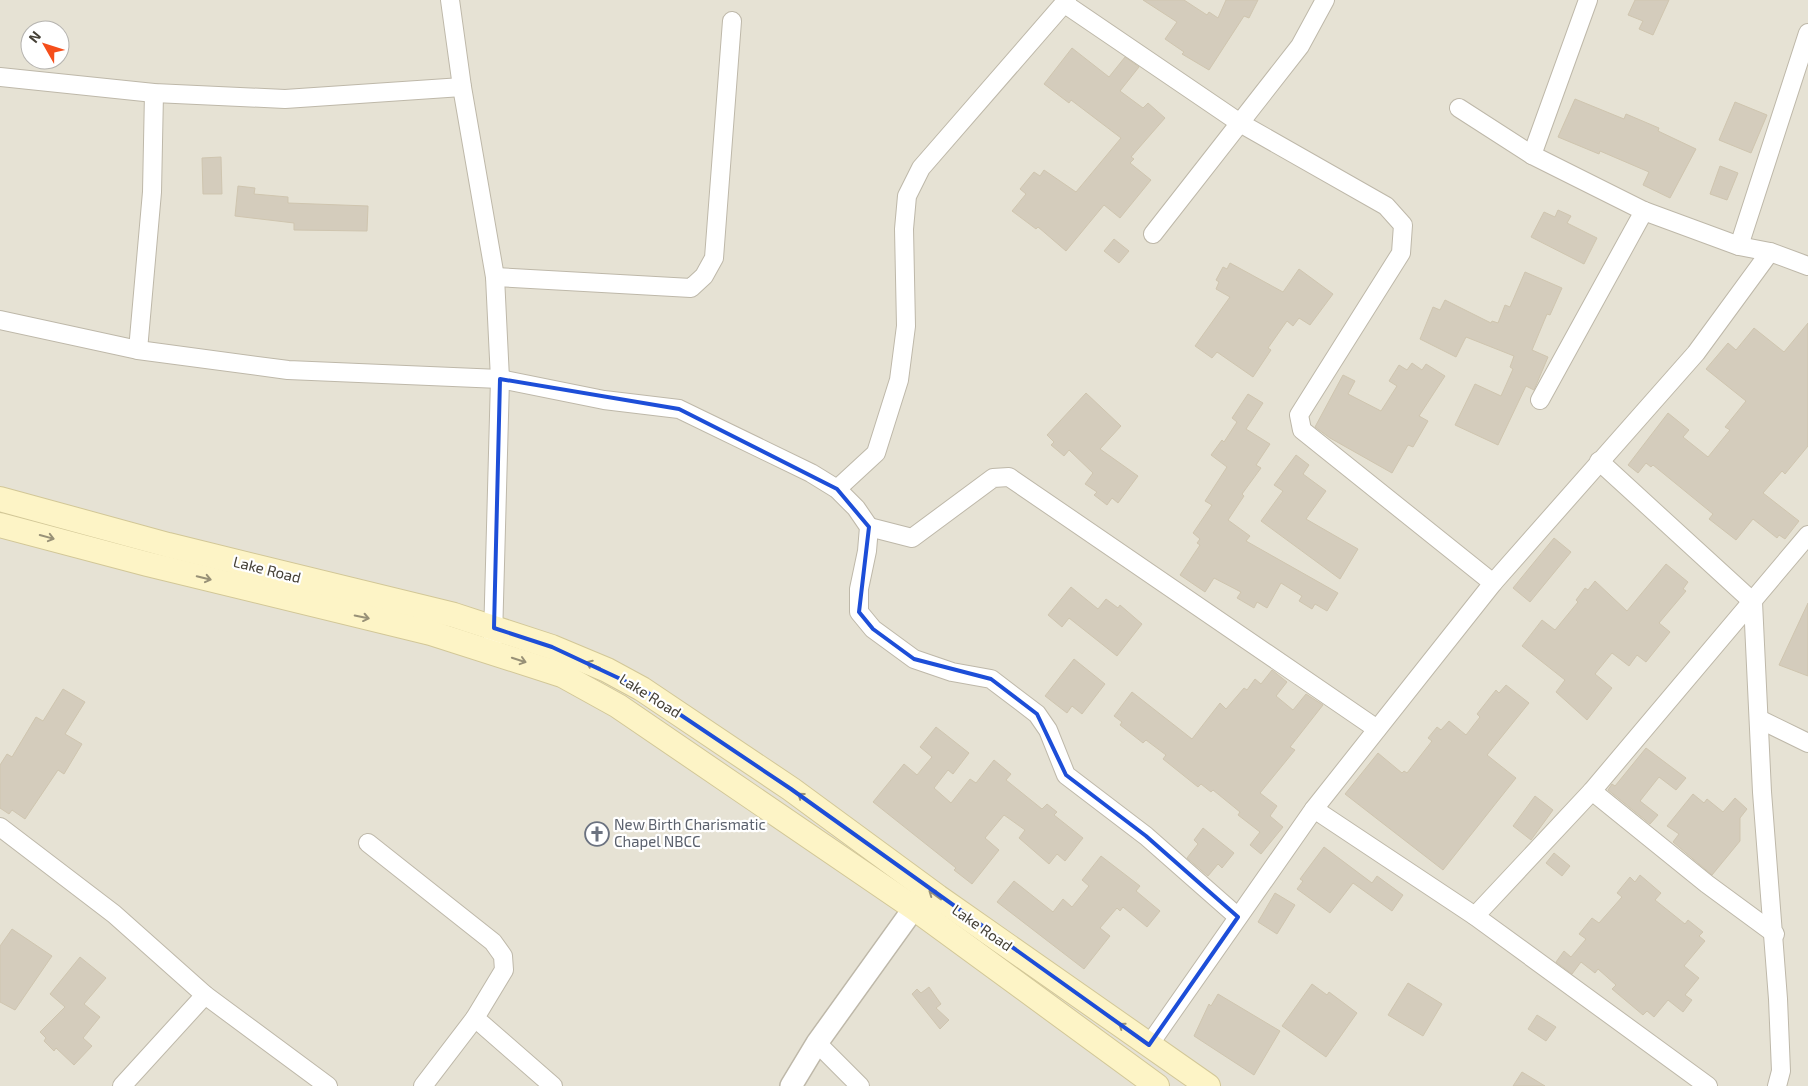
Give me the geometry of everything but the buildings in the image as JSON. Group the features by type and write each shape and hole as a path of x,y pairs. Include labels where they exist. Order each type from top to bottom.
{"main road":[{"name":"Lake Road","path":"0,499 178,547 454,615 493,639 590,689 914,908 1157,1086"},
{"name":"Lake Road","path":"0,525 203,578 431,633 552,647 607,670 642,689 791,788 938,897 1208,1086"}],"street":[{"path":"450,0 462,87 495,277 500,379 493,639"},
{"path":"1152,234 1300,46 1325,0"},
{"path":"1532,155 1588,0"},
{"path":"837,488 876,453 899,380 906,326 904,229 907,196 921,168 1066,2 1240,124 1386,206 1403,225 1401,252 1299,415 1302,430 1493,583"},
{"path":"495,277 690,288 704,276 714,258 732,21"},
{"path":"1739,246 1808,34"},
{"path":"0,77 154,93 286,99 462,87"},
{"path":"138,350 152,192 154,93"},
{"path":"1459,108 1532,155 1644,211 1739,246 1770,252 1808,266"},
{"path":"1540,400 1644,211"},
{"path":"1149,1045 1314,809 1493,583 1696,353 1770,252"},
{"path":"0,320 138,350 288,370 500,379 604,400 679,409 752,442 837,488 856,508 869,527 867,551 859,589 858,612 873,629 914,660 952,672 991,679 1037,714 1048,730 1066,775 1146,836 1238,916"},
{"path":"1599,461 1752,602 1762,792 1775,934 1781,1071 1777,1086"},
{"path":"869,527 912,538 993,478 1009,477 1378,729"},
{"path":"1475,916 1592,791 1789,560 1808,535"},
{"path":"1789,560 1808,558"},
{"path":"1758,719 1808,743"},
{"path":"1592,791 1707,884 1775,934"},
{"path":"1314,809 1475,916 1708,1086"},
{"path":"0,826 114,914 206,995 328,1086"},
{"path":"368,842 493,942 503,956 504,970 475,1018 423,1086"},
{"path":"791,1086 817,1044 914,908"},
{"path":"122,1086 206,995"},
{"path":"475,1018 553,1086"},
{"path":"817,1044 860,1086"}],"highlighted area":[{"path":"500,379 679,409 837,489 869,527 859,612 873,629 914,659 991,679 1037,714 1066,775 1146,836 1238,917 1149,1045 791,789 642,689 552,647 494,628"}],"shaded area":[{"path":"0,0 1808,0 1808,1086 0,1086"}],"place":[{"name":"New Birth Charismatic Chapel NBCC","path":"597,834"}]}
